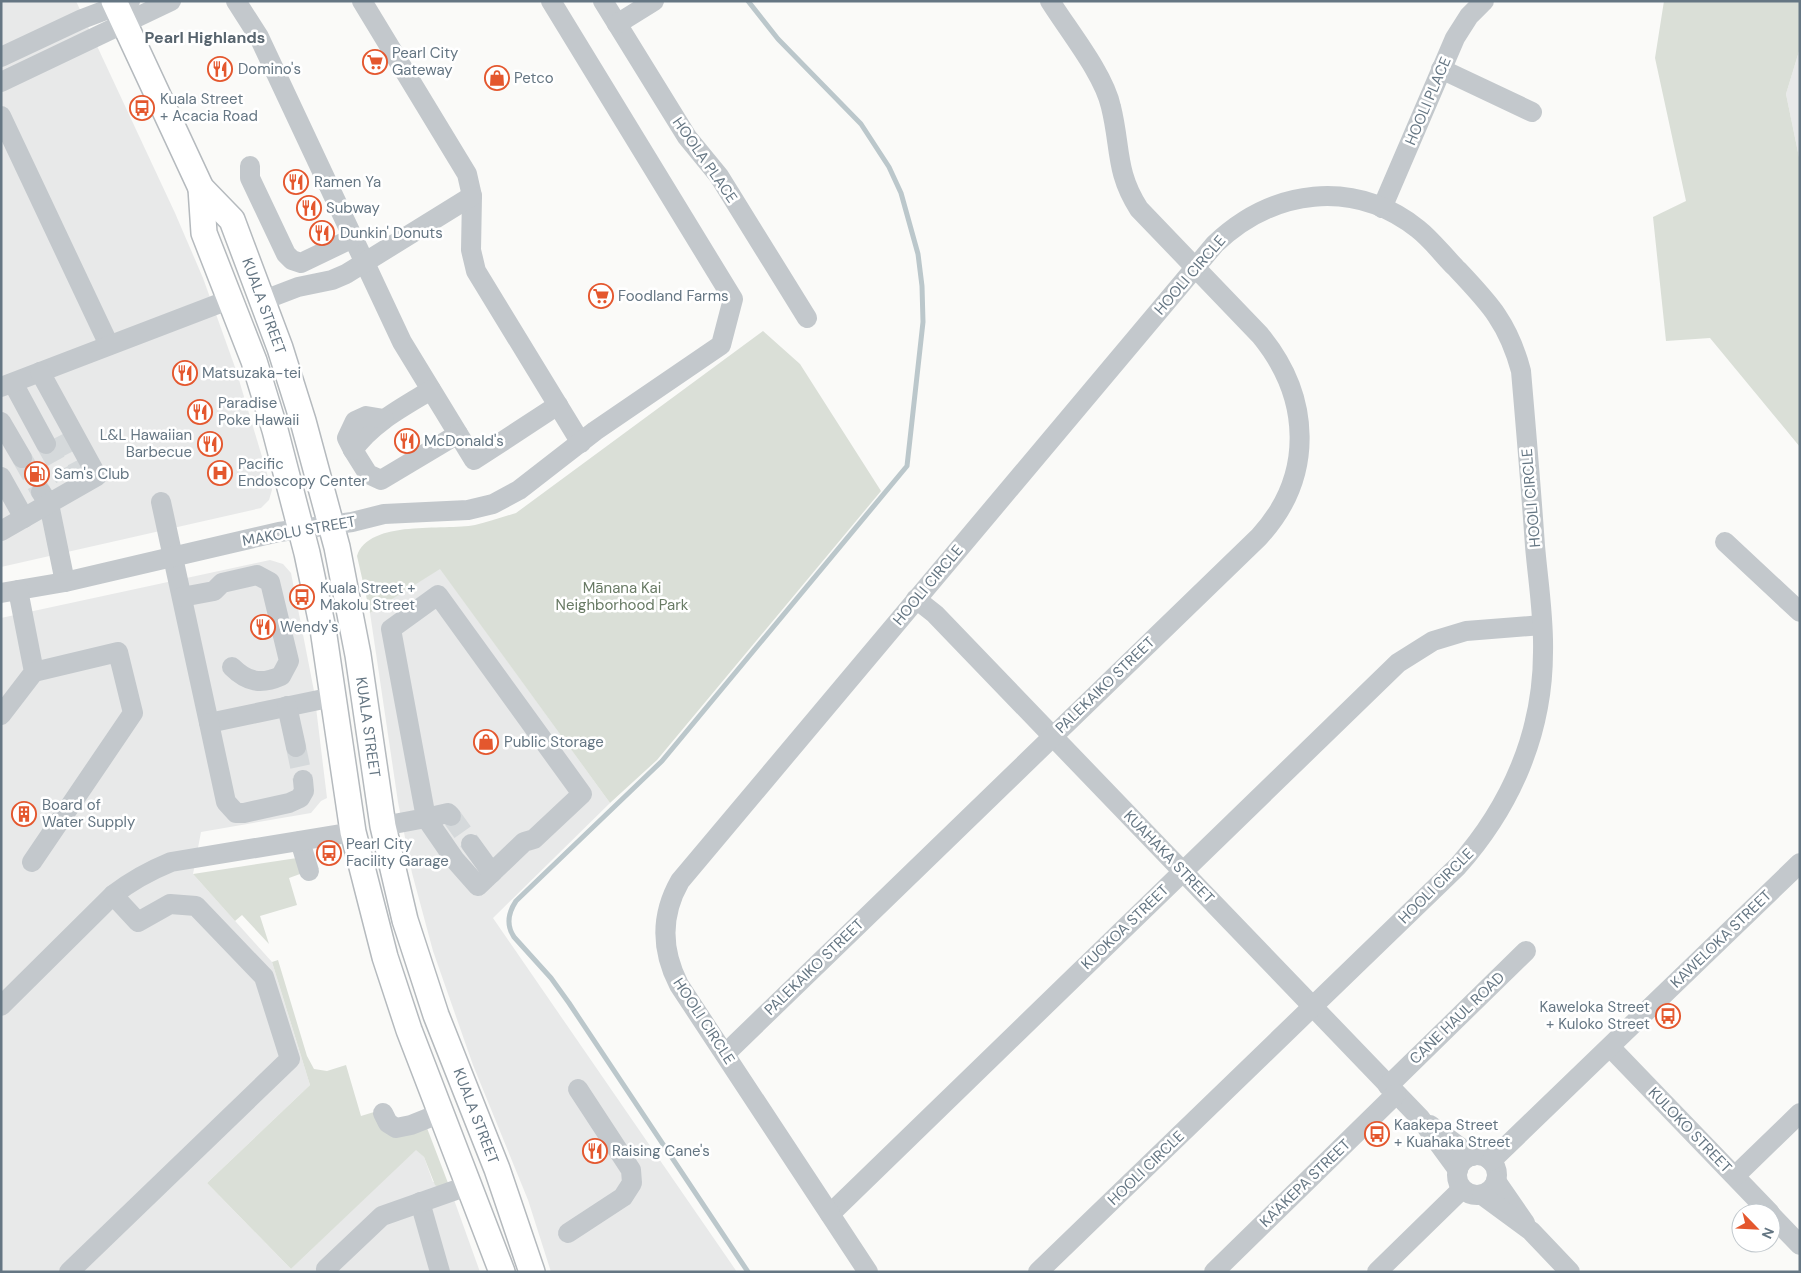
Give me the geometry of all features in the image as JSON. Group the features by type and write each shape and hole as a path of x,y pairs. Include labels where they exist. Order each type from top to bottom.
{"main road":[{"name":"KUALA STREET","path":"121,8 201,188 232,220 264,300 303,421 331,525 356,648 383,826 405,920 436,1015 493,1159 532,1272"},
{"name":"KUALA STREET","path":"201,188 204,233 254,362 301,529 323,629 352,832 385,957 409,1030 502,1272"},
{"path":"352,832 383,826"}],"street":[{"path":"1,57 82,19 121,8 171,1"},
{"path":"362,1 467,174 472,196 471,250 476,271 581,442"},
{"name":"MAKOLU STREET","path":"10,592 65,582 173,555 301,529 384,514 468,510 493,504 518,490 581,442 721,345 733,299 550,1"},
{"name":"HOOLA PLACE","path":"603,1 687,137 723,182 807,318"},
{"path":"617,24 654,1"},
{"name":"PALEKAIKO STREET","path":"725,1054 1259,537 1279,511 1295,473 1299,448 1298,416 1295,399 1286,372 1260,334 1139,209 1129,194 1119,161 1112,107 1100,79 1050,1"},
{"name":"HOOLI PLACE","path":"1382,208 1460,28 1484,1"},
{"path":"1,82 121,8"},
{"path":"241,9 259,37 402,342 474,460 558,405"},
{"path":"1441,70 1532,112"},
{"path":"1,116 109,346"},
{"path":"250,166 250,178 286,254 292,260 301,263 353,238"},
{"path":"264,300 298,287 332,280 472,196"},
{"name":"HOOLI CIRCLE","path":"868,1272 671,968 666,952 665,921 674,892 680,881 916,599 1195,267 1230,229 1259,211 1283,201 1306,197 1337,196 1382,208 1419,230 1484,297 1502,321 1514,346 1521,371 1542,625 1542,681 1535,724 1518,773 1500,811 1475,847 1458,866 1038,1272"},
{"path":"21,379 230,299"},
{"path":"21,379 55,439"},
{"path":"1,531 24,518 45,498 76,480 97,476 21,379"},
{"path":"431,390 384,419 366,416 355,421 347,438 353,450 368,474 381,480 458,434"},
{"path":"1,422 22,458"},
{"path":"1,477 24,518"},
{"path":"45,498 65,582"},
{"path":"162,502 226,802 236,812 244,813 289,803 302,795 305,788 303,780"},
{"path":"1725,542 1800,612"},
{"path":"182,597 214,590 222,583 257,575 266,578 273,587 289,661 285,672 278,678 257,682 245,678 232,667"},
{"path":"10,592 34,672"},
{"path":"438,595 582,794 534,839 524,842 478,886 458,864 426,818 391,629 438,595"},
{"name":"KUAHAKA STREET","path":"916,599 935,614 1392,1090 1465,1163"},
{"name":"KUOKOA STREET","path":"830,1214 1398,664 1432,641 1466,631 1542,625"},
{"path":"1,715 34,672 118,652 132,713 32,862"},
{"path":"209,723 333,697"},
{"path":"287,706 296,747"},
{"path":"383,826 448,813 451,816"},
{"path":"1,1006 113,896 131,881 171,862 352,832"},
{"path":"300,841 309,871"},
{"path":"471,844 492,873"},
{"name":"KAWELOKA STREET","path":"1493,1171 1610,1046 1800,862"},
{"path":"69,1272 290,1059 264,977 196,906 170,904 138,922 113,896"},
{"name":"CANE HAUL ROAD","path":"1392,1090 1526,951"},
{"name":"KULOKO STREET","path":"1610,1046 1760,1203"},
{"path":"568,1233 623,1197 632,1183 631,1170 578,1089"},
{"name":"KA'AKEPA STREET","path":"1214,1272 1392,1090"},
{"path":"1734,1176 1800,1112"},
{"path":"383,1113 388,1123 401,1128 442,1113"},
{"path":"1493,1171 1493,1187 1482,1195 1475,1195 1462,1189 1458,1184 1465,1163 1485,1158 1530,1231"},
{"path":"327,1272 326,1269 382,1216 470,1185"},
{"path":"1377,1272 1462,1189"},
{"path":"1482,1195 1530,1231 1570,1272"},
{"path":"420,1202 440,1272"},
{"name":"KULOKO STREET","path":"1781,1225 1800,1245"}],"shaded area":[{"path":"1,1 76,1 175,213 203,278 236,370 272,490 269,500 261,508 1,567"},
{"path":"1800,48 1800,162 1786,94"},
{"path":"270,560 283,564 291,573 314,691 327,798 321,801 311,813 201,832 193,874 272,962 310,1085 207,1183 291,1269 416,1149 424,1157 433,1182 448,1183 480,1272 1,1272 1,618"},
{"path":"440,568 610,803 493,918 737,1272 551,1272 528,1200 473,1065 433,951 412,873 398,802 370,613"}],"green space":[{"path":"1664,1 1800,1 1800,48 1786,94 1800,162 1800,447 1710,338 1666,341 1653,217 1686,201 1655,58"},
{"name":"Mānana Kai Neighborhood Park","path":"763,331 800,364 881,491 657,760 610,803 440,569 370,613 357,556 364,544 376,536 409,529 475,525 516,513"},
{"path":"297,858 300,874 289,878 297,905 260,916 269,944 242,915 235,921 193,874"},
{"path":"278,960 307,1056 314,1069 327,1071 346,1065 361,1116 374,1112 427,1128 448,1183 438,1187 435,1185 424,1157 416,1150 291,1269 207,1183 310,1085 272,962"}],"waterway":[{"path":"748,1 778,39 861,124 889,167 901,193 918,254 922,286 923,322 907,466 662,761 516,901 511,910 509,924 514,937 551,978 569,1003 748,1272"}],"tunnel":[{"path":"63,434 81,469"},
{"path":"46,444 65,478"},
{"path":"22,458 41,492"},
{"path":"296,747 303,780"},
{"path":"451,816 471,844"}],"place":[{"name":"Pearl City Gateway","path":"375,62"},
{"name":"Domino's","path":"220,69"},
{"name":"Petco","path":"497,78"},
{"name":"Kuala Street + Acacia Road","path":"142,108"},
{"name":"Ramen Ya","path":"296,182"},
{"name":"Subway","path":"309,208"},
{"name":"Dunkin' Donuts","path":"322,233"},
{"name":"Foodland Farms","path":"601,296"},
{"name":"Matsuzaka-tei","path":"185,373"},
{"name":"Paradise Poke Hawaii","path":"200,412"},
{"name":"McDonald's","path":"407,441"},
{"name":"L&L Hawaiian Barbecue","path":"210,444"},
{"name":"Pacific Endoscopy Center","path":"220,473"},
{"name":"Sam's Club","path":"37,474"},
{"name":"Kuala Street + Makolu Street","path":"302,597"},
{"name":"Wendy's","path":"263,627"},
{"name":"Public Storage","path":"486,742"},
{"name":"Board of Water Supply","path":"24,814"},
{"name":"Pearl City Facility Garage","path":"329,853"},
{"name":"Kaweloka Street + Kuloko Street","path":"1668,1016"},
{"name":"Kaakepa Street + Kuahaka Street","path":"1377,1134"},
{"name":"Raising Cane's","path":"595,1151"}],"district":[{"name":"Pearl Highlands","path":"205,37"}]}
